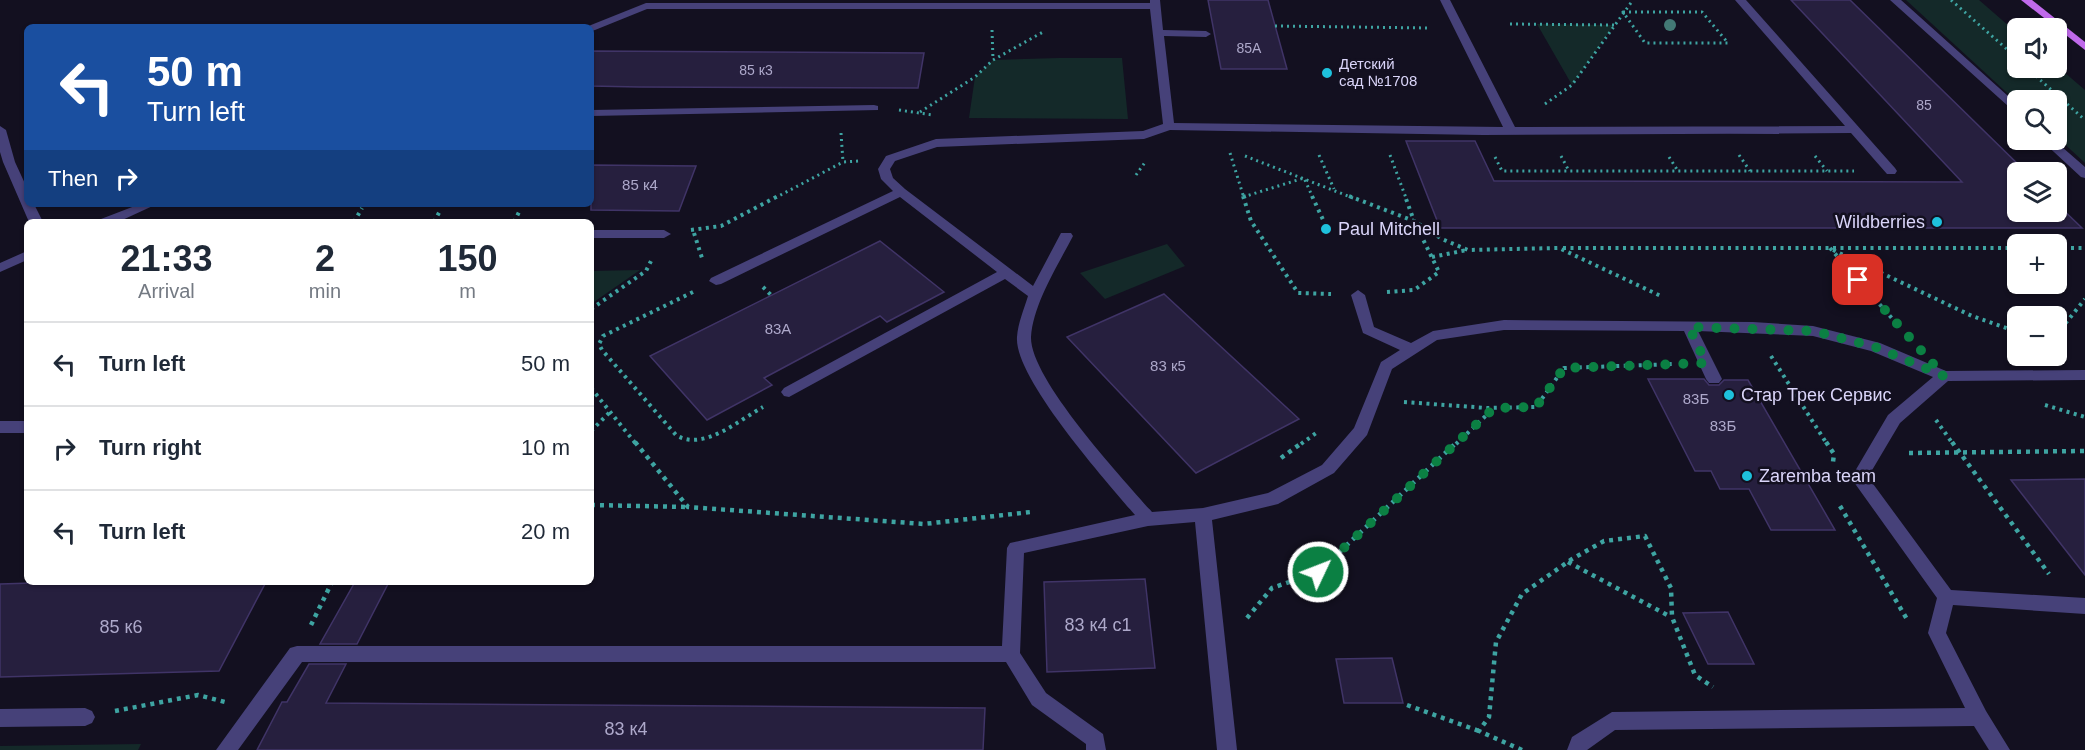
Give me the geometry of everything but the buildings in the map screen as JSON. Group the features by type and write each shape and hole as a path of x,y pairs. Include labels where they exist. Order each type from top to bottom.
{"main road":[{"path":"2026,0 2085,47"}],"street":[{"path":"1445,0 1510,129"},
{"path":"1740,0 1891,171"},
{"path":"1895,0 2007,102"},
{"path":"594,27 646,6 1155,3 1168,126"},
{"path":"1159,33 1206,34"},
{"path":"594,113 874,108"},
{"path":"1035,295 887,179 884,169 890,159 936,143 1144,135 1168,126 1483,131 1510,129 1854,129"},
{"path":"0,130 9,162 24,196"},
{"path":"2059,150 2085,174"},
{"path":"716,281 901,192"},
{"path":"114,219 144,207"},
{"path":"594,234 664,234"},
{"path":"1066,236 1035,295 1024,338 1032,368 1074,432 1148,519"},
{"path":"0,268 24,256"},
{"path":"789,392 1006,273"},
{"path":"1358,295 1368,330 1413,350"},
{"path":"1096,750 1096,740 1039,699 1011,654 1016,548 1148,519 1203,515 1272,499 1328,469 1361,431 1386,366 1433,336 1504,325 1814,331 1875,347 1944,376 2085,375"},
{"path":"1689,327 1714,380"},
{"path":"1944,376 1894,419 1860,478 1946,597 1937,633 1979,717 2000,750"},
{"path":"0,427 24,427"},
{"path":"1203,515 1227,750"},
{"path":"1946,597 2079,606"},
{"path":"226,750 258,710 297,654 1011,654"},
{"path":"0,718 84,717"},
{"path":"1577,750 1579,744 1612,721 1979,717"}],"path":[{"path":"1510,129 1572,85 1633,0"},
{"path":"1951,0 2007,49"},
{"path":"920,112 975,77 993,60 1091,5"},
{"path":"1623,12 1702,12 1728,44 1645,44 1623,12"},
{"path":"1510,24 1614,25"},
{"path":"1275,26 1459,28"},
{"path":"2038,78 2085,120"},
{"path":"1380,129 1414,221 1439,272 1414,290 1358,295 1298,293 1251,221 1229,149 1414,221 1442,239 1468,250"},
{"path":"1483,131 1502,171 1891,171"},
{"path":"1330,154 1318,154 1334,190"},
{"path":"594,307 646,271 664,234 721,226 843,162"},
{"path":"1243,197 1304,178"},
{"path":"1304,178 1325,224"},
{"path":"356,219 362,208"},
{"path":"436,219 441,209"},
{"path":"516,219 520,210"},
{"path":"693,230 703,261"},
{"path":"1432,257 1468,250 1559,248 2007,248"},
{"path":"1559,248 1665,298"},
{"path":"1830,248 1898,325"},
{"path":"1830,248 1972,316 2007,328"},
{"path":"2067,248 2085,248"},
{"path":"716,281 603,336 600,344 602,350 676,435 685,440 694,441 708,437 789,392"},
{"path":"2067,321 2085,299"},
{"path":"1372,400 1494,408 1536,407 1564,368 1706,363"},
{"path":"594,392 688,507"},
{"path":"1920,397 2079,606"},
{"path":"1246,627 1247,616 1272,588 1318,572 1494,408"},
{"path":"594,428 610,412"},
{"path":"1280,459 1328,424"},
{"path":"1834,454 2085,451"},
{"path":"594,505 688,507 924,524 1040,511"},
{"path":"1479,731 1489,717 1496,642 1522,594 1568,562 1604,541 1645,536 1671,588 1672,617 1695,675 1713,688 1735,691 1747,720"},
{"path":"1568,562 1672,617"},
{"path":"297,654 331,585"},
{"path":"84,717 198,695"},
{"path":"1407,705 1479,731 1522,750"}],"green space":[{"path":"1906,0 1979,0 2007,24 2007,78 2067,78 2067,75 2085,90 2085,163 2067,146 2067,90 2007,90 2007,93"},
{"path":"1537,24 1614,25 1572,85"},
{"path":"1122,58 1128,119 969,118 975,77 993,60"},
{"path":"1167,244 1185,266 1105,299 1080,273"},
{"path":"640,270 594,302 594,271"},
{"path":"141,744 138,750 0,750 0,746"}],"place":[{"name":"Детский сад №1708","path":"1327,73"},
{"name":"Wildberries","path":"1937,222"},
{"name":"Paul Mitchell","path":"1326,229"},
{"name":"Стар Трек Сервис","path":"1729,395"},
{"name":"Zaremba team","path":"1747,476"}],"route":[{"path":"1318,572 1494,408 1536,407 1564,368 1706,363 1689,327 1753,327 1814,331 1875,347 1944,376 1858,280"}]}
